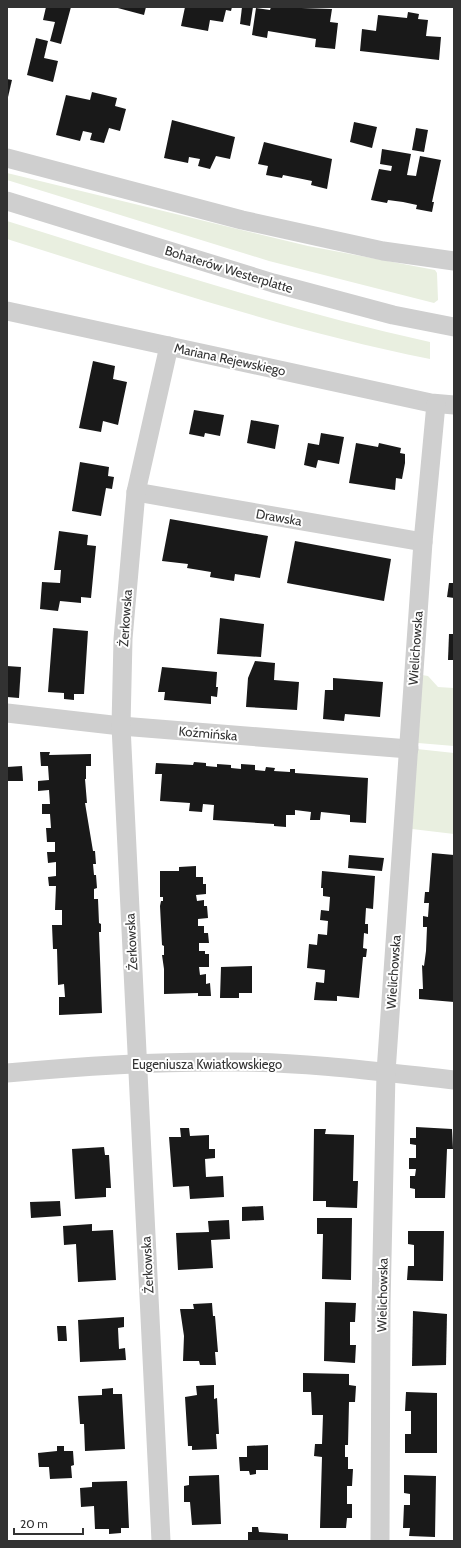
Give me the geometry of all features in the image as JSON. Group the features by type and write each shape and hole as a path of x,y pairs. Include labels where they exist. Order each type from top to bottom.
{"street":[{"path":"7,158 242,220 383,251 454,261"},
{"name":"Bohaterów Westerplatte","path":"7,201 272,283 393,315 454,327"},
{"name":"Mariana Rejewskiego","path":"7,311 445,404"},
{"name":"Żerkowska","path":"161,1541 136,1064 121,726 123,640 136,492 169,346"},
{"name":"Wielichowska","path":"380,1541 381,1306 386,1072 422,542 445,404"},
{"name":"Drawska","path":"136,492 422,542"},
{"name":"Koźmińska","path":"7,713 121,726 409,749"},
{"name":"Eugeniusza Kwiatkowskiego","path":"7,1073 136,1064 234,1062 317,1066 454,1080"}],"green space":[{"path":"7,173 308,246 435,270 437,273 438,300 434,303 269,261 7,180"},
{"path":"7,221 270,301 323,316 430,342 430,359 323,334 217,305 7,239"},
{"path":"422,675 428,676 438,687 454,688 454,746 418,743"},
{"path":"417,749 454,753 454,834 412,829"}],"building":[{"path":"46,7 71,7 61,44 50,41 55,22 43,20"},
{"path":"114,7 146,7 144,15"},
{"path":"185,7 232,7 231,11 226,10 223,22 210,20 208,31 181,26"},
{"path":"242,7 253,7 250,26 240,24"},
{"path":"271,7 332,9 330,22 338,23 335,49 315,47 316,39 268,31 267,38 252,35 256,8 270,10"},
{"path":"408,12 419,14 418,19 428,20 426,36 441,37 439,60 360,51 362,29 376,31 378,15 407,18"},
{"path":"36,38 48,41 44,58 58,61 53,82 27,75"},
{"path":"7,79 12,80 8,97 7,97"},
{"path":"92,92 117,98 115,106 126,109 120,131 109,128 104,143 90,140 92,133 83,131 80,141 56,135 66,95 90,100"},
{"path":"172,120 235,137 230,159 216,156 210,169 198,166 200,159 189,157 188,163 164,158"},
{"path":"354,122 377,127 372,148 350,142"},
{"path":"416,128 428,130 424,152 412,150"},
{"path":"264,142 332,159 327,189 311,185 312,181 283,175 282,178 266,175 268,166 258,164"},
{"path":"382,149 411,154 407,175 416,176 420,156 441,160 432,202 434,202 432,212 416,209 417,205 403,202 388,200 387,203 371,200 379,169 391,171 392,166 380,164"},
{"path":"93,361 115,366 113,379 127,382 118,425 103,421 101,432 79,428"},
{"path":"194,410 224,415 220,436 205,433 204,437 189,434"},
{"path":"251,420 279,425 275,449 247,443"},
{"path":"321,433 344,437 339,464 318,460 316,468 304,465 308,443 319,445"},
{"path":"356,443 378,447 379,443 401,448 400,453 405,454 405,463 402,479 396,478 395,490 349,483"},
{"path":"80,462 109,467 108,476 114,477 112,489 106,488 101,516 72,511"},
{"path":"170,519 268,536 260,578 235,574 234,581 210,577 211,572 187,568 188,564 162,561"},
{"path":"59,531 88,535 87,545 96,546 91,598 81,597 81,603 60,601 58,611 40,609 42,582 60,583 61,570 54,570"},
{"path":"295,541 391,559 384,601 287,583"},
{"path":"449,583 454,583 454,598 447,597"},
{"path":"220,618 264,624 261,657 217,654"},
{"path":"53,628 88,631 84,694 74,694 74,700 64,699 64,693 48,692"},
{"path":"449,634 454,634 454,660 448,660"},
{"path":"255,661 275,663 274,680 299,682 297,710 246,707 248,678"},
{"path":"7,666 21,667 19,698 7,697"},
{"path":"162,667 217,672 217,697 211,696 211,704 164,700 165,692 158,692"},
{"path":"333,678 383,682 380,717 345,714 344,721 323,719 325,690 333,690"},
{"path":"40,752 50,752 49,755 91,754 91,766 86,766 85,779 87,803 85,803 93,851 95,851 96,864 93,864 97,888 94,889 94,899 98,899 99,923 101,924 101,932 99,932 102,1013 59,1015 59,997 65,997 64,984 58,985 57,949 53,949 52,925 62,925 62,910 55,910 56,886 49,886 48,877 56,876 56,862 48,863 47,852 55,852 55,842 47,842 46,828 51,828 50,814 42,814 42,804 50,804 49,790 38,791 38,781 49,780 48,766 41,766"},
{"path":"194,762 206,763 206,766 217,767 217,764 231,765 231,768 241,769 241,764 255,765 255,770 265,771 266,767 275,768 274,771 290,772 290,769 295,769 295,773 368,778 366,823 350,822 350,815 321,812 320,820 310,820 311,812 295,810 295,815 286,815 286,827 274,826 274,824 213,820 214,805 203,804 202,812 189,811 190,803 160,801 162,774 155,774 156,763 193,765"},
{"path":"22,766 23,781 7,781 7,767"},
{"path":"432,853 454,855 454,1002 419,999 419,989 423,989 422,965 424,966 426,951 427,927 423,927 423,916 428,917 429,903 424,903 425,892 429,892"},
{"path":"349,855 384,858 382,871 348,868"},
{"path":"196,866 196,877 203,877 203,884 206,884 206,894 196,895 197,901 204,900 204,906 207,906 208,918 198,919 198,926 204,926 204,933 208,933 209,943 199,943 199,951 205,951 205,954 209,954 209,967 199,967 200,975 206,974 206,984 210,983 211,996 198,996 198,993 164,994 164,969 162,955 164,955 164,946 162,945 160,906 161,901 163,901 163,897 160,897 160,871 179,871 179,867"},
{"path":"322,871 375,876 373,909 366,908 365,924 368,924 368,934 364,933 363,948 367,949 366,957 363,957 359,998 337,996 337,1001 314,1000 316,982 324,983 325,970 307,968 309,944 317,945 318,934 327,935 328,921 320,920 321,910 329,911 330,897 323,896 323,888 321,888"},
{"path":"252,966 252,993 239,993 239,998 220,998 221,967"},
{"path":"416,1127 452,1129 453,1149 447,1149 445,1198 415,1198 415,1189 410,1188 410,1176 415,1176 416,1169 409,1169 409,1158 416,1158 416,1145 410,1144 410,1138 416,1138"},
{"path":"180,1128 189,1128 190,1136 209,1135 209,1149 215,1149 215,1158 205,1159 206,1177 223,1176 224,1197 190,1199 189,1186 173,1187 169,1137 181,1137"},
{"path":"314,1129 326,1129 325,1134 354,1135 353,1181 358,1181 357,1208 326,1207 326,1201 313,1201"},
{"path":"104,1147 105,1155 109,1155 111,1188 106,1188 106,1197 75,1199 72,1149"},
{"path":"60,1201 61,1216 31,1218 30,1202"},
{"path":"263,1206 264,1220 242,1221 242,1207"},
{"path":"317,1218 352,1218 351,1280 322,1279 323,1234 317,1234"},
{"path":"229,1220 230,1239 211,1240 213,1268 178,1270 176,1233 209,1232 208,1221"},
{"path":"92,1224 92,1231 113,1230 116,1280 78,1282 76,1244 64,1245 63,1226"},
{"path":"408,1231 444,1231 443,1281 407,1280 408,1266 414,1266 414,1245 408,1244"},
{"path":"325,1302 356,1303 355,1322 350,1322 350,1345 356,1345 355,1363 324,1361"},
{"path":"212,1303 213,1316 215,1316 218,1352 215,1352 216,1365 200,1365 199,1361 183,1361 184,1336 180,1309 194,1309 193,1304"},
{"path":"413,1311 447,1314 446,1365 412,1366"},
{"path":"124,1317 124,1327 118,1328 119,1349 125,1348 126,1360 80,1362 78,1320"},
{"path":"57,1326 66,1326 67,1341 58,1341"},
{"path":"303,1373 349,1374 349,1385 356,1386 355,1402 349,1402 348,1445 345,1445 345,1457 348,1457 348,1469 353,1469 352,1486 347,1486 347,1504 352,1504 352,1518 347,1518 346,1528 320,1528 322,1457 314,1456 315,1444 322,1444 323,1415 312,1415 311,1392 303,1392"},
{"path":"214,1385 214,1399 217,1398 219,1434 216,1434 217,1449 192,1450 192,1446 188,1446 185,1397 197,1395 196,1386"},
{"path":"113,1388 113,1394 122,1394 125,1449 85,1451 84,1424 80,1424 78,1396 102,1395 102,1389"},
{"path":"406,1392 437,1393 437,1453 405,1453 405,1434 411,1434 411,1411 405,1411"},
{"path":"268,1445 268,1470 256,1470 256,1474 250,1475 249,1471 240,1471 239,1457 247,1457 247,1446"},
{"path":"57,1446 64,1446 64,1451 73,1451 74,1465 71,1466 72,1478 50,1479 49,1467 39,1467 38,1453 57,1451"},
{"path":"219,1475 221,1524 192,1525 190,1502 184,1502 184,1486 189,1485 189,1476"},
{"path":"404,1475 436,1476 435,1537 409,1536 410,1528 403,1528 404,1505 410,1505 410,1494 404,1493"},
{"path":"127,1481 129,1528 121,1528 121,1533 109,1534 109,1529 95,1529 94,1506 81,1507 80,1488 92,1487 92,1482"},
{"path":"252,1527 258,1527 259,1532 288,1534 288,1541 248,1541 248,1532 252,1532"}]}
